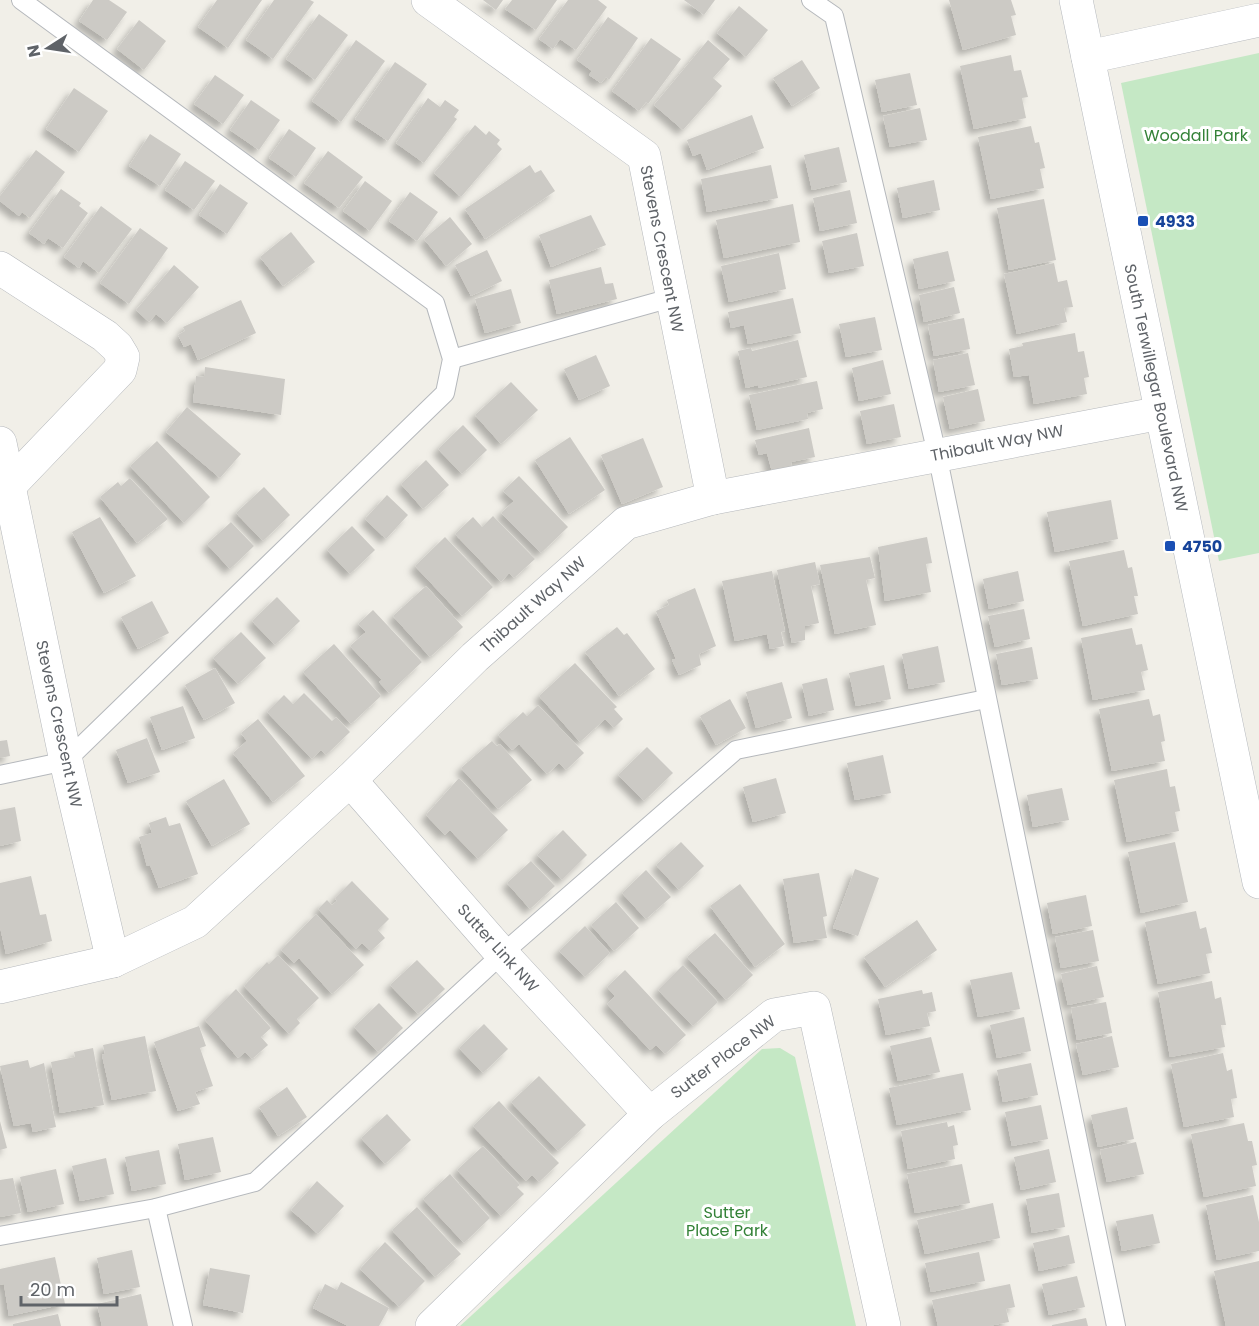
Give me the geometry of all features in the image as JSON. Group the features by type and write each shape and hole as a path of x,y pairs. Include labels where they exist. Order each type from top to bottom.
{"street":[{"name":"Stevens Crescent NW","path":"428,0 644,156 713,498"},
{"name":"South Terwillegar Boulevard NW","path":"1076,0 1161,413 1248,785 1259,882"},
{"path":"1088,57 1259,20"},
{"path":"0,267 105,336 117,347 123,357 120,370 8,487"},
{"name":"Thibault Way NW","path":"0,987 113,961 195,922 350,780 475,657 626,523 713,498 1161,413"},
{"name":"Stevens Crescent NW","path":"0,443 66,761 113,961"},
{"name":"Sutter Link NW","path":"350,780 502,954 650,1113"},
{"name":"Sutter Place NW","path":"432,1326 650,1113 774,1015 814,1008 884,1326"}],"lane":[{"path":"0,775 66,761 445,393 452,360 435,303 21,0"},
{"path":"811,0 834,16 937,454 1116,1326"},
{"path":"452,360 671,298"},
{"path":"0,1236 156,1208 255,1182 502,954 735,750 986,699"},
{"path":"156,1208 183,1326"}],"green space":[{"name":"Woodall Park","path":"1259,53 1259,553 1219,561 1121,83"},
{"name":"Sutter Place Park","path":"780,1048 795,1057 856,1326 460,1326 762,1049"}],"building":[{"path":"93,0 109,0 127,12 107,40 79,21"},
{"path":"217,0 262,0 228,48 198,27"},
{"path":"274,0 314,2 273,59 246,40"},
{"path":"483,0 503,0 496,10"},
{"path":"512,0 557,0 536,30 505,9"},
{"path":"568,0 598,0 607,7 576,50 560,39 553,49 539,39"},
{"path":"684,0 715,0 704,15"},
{"path":"949,0 1011,0 1016,15 1011,16 1016,35 963,50"},
{"path":"739,6 768,30 746,57 717,33"},
{"path":"319,14 348,35 315,80 286,59"},
{"path":"608,17 638,38 609,80 606,77 601,83 589,75 592,71 577,60"},
{"path":"139,20 166,41 144,70 117,49"},
{"path":"651,38 681,59 648,104 646,102 639,111 612,91"},
{"path":"356,40 385,61 341,122 312,101"},
{"path":"708,40 730,59 713,78 722,86 683,130 654,105"},
{"path":"1011,55 1014,71 1021,70 1028,97 1022,98 1026,118 974,129 960,66"},
{"path":"802,60 820,88 792,106 773,78"},
{"path":"395,62 427,84 388,141 355,119"},
{"path":"910,73 917,105 882,112 875,80"},
{"path":"215,75 244,95 223,124 194,104"},
{"path":"74,88 108,111 79,152 46,129"},
{"path":"428,98 440,107 445,100 459,110 454,117 457,119 424,163 396,143"},
{"path":"251,100 280,120 259,150 230,130"},
{"path":"920,108 927,140 890,147 883,116"},
{"path":"752,115 764,148 707,170 701,153 693,156 687,140"},
{"path":"475,125 486,135 489,131 500,140 497,144 502,149 461,197 434,173"},
{"path":"1031,126 1035,143 1039,142 1045,168 1040,169 1044,188 991,199 978,137"},
{"path":"289,129 316,148 296,177 269,158"},
{"path":"150,134 181,154 160,186 129,166"},
{"path":"839,147 847,182 812,190 804,155"},
{"path":"36,150 65,172 30,218 22,212 19,216 0,201 0,196"},
{"path":"328,151 363,177 339,208 304,183"},
{"path":"185,161 215,181 194,210 165,190"},
{"path":"530,165 535,173 541,170 555,191 485,239 465,209"},
{"path":"771,165 778,198 707,212 701,179"},
{"path":"934,180 940,210 903,218 897,188"},
{"path":"365,181 392,201 370,231 343,211"},
{"path":"220,184 248,203 227,234 199,215"},
{"path":"61,189 81,203 79,206 88,213 63,248 48,238 44,244 29,233"},
{"path":"850,190 857,223 820,231 813,198"},
{"path":"410,192 438,212 417,241 389,221"},
{"path":"1044,199 1056,260 1009,270 997,208"},
{"path":"793,204 800,242 724,258 716,220"},
{"path":"101,206 132,229 99,273 83,261 79,268 64,257"},
{"path":"591,215 606,245 551,267 539,235"},
{"path":"450,217 472,244 446,266 424,239"},
{"path":"140,228 168,248 129,304 100,283"},
{"path":"291,232 315,262 283,286 260,257"},
{"path":"857,233 864,266 829,273 822,241"},
{"path":"487,250 502,281 471,296 455,265"},
{"path":"948,251 955,281 919,289 913,259"},
{"path":"779,253 786,289 729,302 721,266"},
{"path":"1054,263 1058,282 1067,280 1073,307 1064,308 1067,322 1017,334 1004,274"},
{"path":"174,265 199,287 167,323 156,314 149,322 136,310"},
{"path":"601,267 605,284 613,283 617,299 557,314 549,280"},
{"path":"954,287 960,313 924,322 919,295"},
{"path":"511,289 521,323 485,333 475,299"},
{"path":"793,298 801,333 748,344 744,325 731,328 728,312"},
{"path":"241,300 256,333 198,360 191,344 184,347 178,335 185,331 183,327"},
{"path":"875,317 882,350 846,357 839,324"},
{"path":"964,318 970,349 934,356 928,325"},
{"path":"1075,333 1078,352 1084,351 1089,377 1084,378 1087,394 1034,404 1029,375 1014,377 1009,349 1023,346 1022,343"},
{"path":"798,340 807,377 758,388 758,385 746,388 738,351 751,348 752,351"},
{"path":"968,353 975,385 939,392 933,360"},
{"path":"596,355 610,386 579,400 564,369"},
{"path":"883,360 891,394 859,401 852,368"},
{"path":"205,367 285,379 281,415 193,402 196,376 204,377"},
{"path":"817,381 823,409 807,413 808,419 757,430 749,395"},
{"path":"511,382 538,410 501,444 475,415"},
{"path":"978,389 985,421 950,429 943,397"},
{"path":"894,404 901,437 867,444 860,411"},
{"path":"187,407 241,454 220,478 166,432"},
{"path":"463,425 487,450 462,474 438,449"},
{"path":"809,428 815,457 791,462 792,467 772,472 767,453 759,455 755,440"},
{"path":"570,437 605,490 569,514 535,460"},
{"path":"643,438 663,487 622,504 601,455"},
{"path":"157,441 210,497 184,523 130,466"},
{"path":"426,460 449,485 423,509 401,484"},
{"path":"519,476 568,527 541,553 501,513 514,501 503,491"},
{"path":"130,478 168,519 137,543 100,497 118,482 121,486"},
{"path":"264,487 290,515 263,541 236,513"},
{"path":"387,495 408,515 386,539 365,519"},
{"path":"1111,500 1118,539 1055,552 1047,512"},
{"path":"493,516 535,559 514,578 509,573 501,582 455,534 473,517 482,527"},
{"path":"100,517 136,576 104,593 72,532"},
{"path":"231,522 254,546 230,569 207,544"},
{"path":"352,526 375,550 350,574 327,550"},
{"path":"445,537 493,587 462,616 415,566"},
{"path":"927,537 932,563 926,564 931,592 885,601 878,547"},
{"path":"1124,550 1128,568 1132,567 1138,596 1134,596 1138,614 1083,626 1069,561"},
{"path":"870,557 875,578 866,580 876,625 835,634 820,565"},
{"path":"815,562 820,584 811,586 819,623 805,626 805,640 792,643 777,570"},
{"path":"772,571 785,631 781,632 784,646 770,649 767,634 735,641 722,581"},
{"path":"1018,571 1024,601 989,609 983,579"},
{"path":"426,586 463,627 430,657 393,616"},
{"path":"695,588 716,646 699,654 701,665 679,675 672,660 676,659 656,611 669,605 667,600"},
{"path":"277,597 300,621 275,645 252,621"},
{"path":"152,601 169,633 138,649 121,617"},
{"path":"1024,609 1030,639 995,647 988,616"},
{"path":"373,610 422,662 389,693 379,682 382,680 350,646 366,632 358,624"},
{"path":"617,627 624,635 627,633 655,669 619,696 585,652"},
{"path":"1132,628 1136,645 1142,644 1148,670 1141,672 1145,690 1093,700 1081,638"},
{"path":"241,632 266,658 238,684 213,658"},
{"path":"334,644 381,696 351,724 303,672"},
{"path":"938,646 945,682 909,689 902,654"},
{"path":"1032,647 1038,679 1002,685 996,654"},
{"path":"575,663 617,707 614,709 623,719 614,728 605,719 580,742 539,696"},
{"path":"884,665 891,699 856,706 849,673"},
{"path":"215,668 235,703 204,720 185,685"},
{"path":"827,678 834,710 809,716 802,684"},
{"path":"782,682 792,718 756,728 746,692"},
{"path":"304,693 332,721 336,717 350,732 326,755 321,750 312,759 267,712 284,695 293,704"},
{"path":"730,699 746,728 716,745 700,716"},
{"path":"1149,699 1153,716 1160,714 1165,741 1161,742 1165,761 1112,771 1099,709"},
{"path":"538,705 584,753 566,770 559,763 547,774 519,744 512,750 498,735 523,712 527,716"},
{"path":"183,706 195,738 162,750 150,717"},
{"path":"258,719 305,776 273,802 233,753 247,741 241,733"},
{"path":"147,738 160,772 128,783 116,750"},
{"path":"7,740 10,756 0,758 0,741"},
{"path":"492,741 497,746 500,744 532,780 498,809 461,768"},
{"path":"647,747 673,773 644,801 618,775"},
{"path":"883,755 891,793 855,800 847,763"},
{"path":"1167,769 1170,787 1175,786 1180,811 1175,812 1179,831 1127,842 1114,780"},
{"path":"459,778 508,830 478,859 450,830 445,835 426,815"},
{"path":"776,778 786,813 753,822 743,787"},
{"path":"224,779 250,824 212,846 186,801"},
{"path":"1062,788 1069,820 1033,827 1027,795"},
{"path":"15,807 21,841 0,846 0,810"},
{"path":"166,817 169,826 180,823 198,874 159,888 150,865 147,866 139,837 152,833 149,823"},
{"path":"563,830 587,855 562,880 537,855"},
{"path":"681,842 704,866 679,890 656,865"},
{"path":"1175,842 1188,902 1141,913 1128,852"},
{"path":"531,861 555,886 530,909 507,883"},
{"path":"855,869 879,878 858,936 833,928"},
{"path":"646,870 671,897 646,919 622,893"},
{"path":"819,873 827,916 823,917 827,938 794,943 783,879"},
{"path":"31,876 40,915 46,914 52,941 6,954 0,927 0,883"},
{"path":"352,881 389,919 378,930 385,938 371,951 362,943 356,949 318,909 327,900 332,905 337,901 335,898"},
{"path":"740,884 785,944 755,967 710,906"},
{"path":"1086,895 1092,926 1053,934 1047,903"},
{"path":"616,902 639,928 614,951 591,925"},
{"path":"1196,911 1200,929 1206,927 1212,953 1206,954 1210,973 1158,984 1145,922"},
{"path":"316,914 364,965 332,994 299,958 294,963 281,950"},
{"path":"917,920 937,950 885,987 864,957"},
{"path":"585,926 610,953 585,977 559,951"},
{"path":"1093,930 1099,961 1061,968 1055,937"},
{"path":"715,933 753,975 726,1000 687,957"},
{"path":"278,955 319,998 297,1019 300,1023 289,1034 244,986 267,962 269,964"},
{"path":"417,960 445,989 418,1014 390,985"},
{"path":"683,965 718,1002 693,1026 658,990"},
{"path":"1097,966 1104,997 1068,1005 1061,974"},
{"path":"625,970 686,1035 665,1054 656,1045 650,1050 607,1004 615,996 607,987"},
{"path":"1012,972 1020,1009 978,1017 970,980"},
{"path":"1212,981 1215,999 1221,997 1226,1025 1221,1025 1225,1047 1170,1057 1158,992"},
{"path":"236,989 271,1028 261,1037 268,1045 252,1059 245,1052 238,1058 205,1020"},
{"path":"922,990 923,994 932,992 936,1011 927,1013 930,1026 886,1035 878,999"},
{"path":"1106,1002 1112,1033 1077,1040 1071,1008"},
{"path":"379,1003 403,1028 378,1052 354,1027"},
{"path":"1024,1017 1031,1051 997,1058 990,1025"},
{"path":"484,1024 508,1049 483,1073 459,1048"},
{"path":"199,1026 206,1046 200,1048 213,1086 195,1092 200,1104 178,1111 154,1042"},
{"path":"145,1036 156,1091 112,1100 102,1055 105,1054 103,1045"},
{"path":"1112,1036 1119,1067 1083,1075 1076,1044"},
{"path":"931,1037 940,1072 898,1081 890,1046"},
{"path":"93,1048 104,1105 60,1113 51,1062 75,1057 74,1052"},
{"path":"1223,1053 1227,1071 1232,1069 1237,1098 1231,1099 1234,1117 1184,1127 1171,1064"},
{"path":"28,1060 30,1068 44,1063 56,1127 33,1132 31,1123 14,1126 0,1066"},
{"path":"1031,1063 1038,1095 1003,1102 997,1070"},
{"path":"963,1073 971,1110 897,1125 889,1088"},
{"path":"539,1076 586,1125 558,1151 511,1102"},
{"path":"287,1087 307,1117 278,1136 259,1107"},
{"path":"499,1101 559,1163 539,1182 532,1175 526,1181 473,1126"},
{"path":"1041,1105 1048,1139 1012,1146 1005,1112"},
{"path":"1127,1107 1134,1139 1098,1147 1091,1115"},
{"path":"387,1114 411,1140 385,1164 361,1138"},
{"path":"0,1121 7,1148 0,1150"},
{"path":"947,1122 948,1127 954,1125 958,1145 953,1146 955,1159 908,1169 901,1131"},
{"path":"1244,1123 1248,1141 1252,1141 1257,1165 1252,1166 1256,1186 1204,1197 1191,1134"},
{"path":"213,1137 221,1172 185,1180 178,1144"},
{"path":"1136,1142 1144,1174 1107,1182 1100,1150"},
{"path":"483,1146 520,1185 517,1187 524,1194 501,1216 457,1170"},
{"path":"1049,1149 1056,1182 1021,1190 1014,1157"},
{"path":"159,1150 166,1184 132,1191 125,1157"},
{"path":"106,1158 114,1194 80,1201 72,1166"},
{"path":"962,1164 970,1203 915,1213 907,1174"},
{"path":"56,1169 64,1204 28,1212 20,1177"},
{"path":"450,1174 490,1218 464,1243 423,1199"},
{"path":"13,1178 21,1213 0,1217 0,1180"},
{"path":"317,1181 344,1206 318,1234 291,1210"},
{"path":"1059,1193 1065,1227 1032,1233 1026,1199"},
{"path":"1253,1195 1259,1222 1259,1251 1217,1260 1206,1205"},
{"path":"993,1203 1000,1238 925,1254 917,1220"},
{"path":"417,1207 461,1254 435,1277 392,1230"},
{"path":"1153,1214 1160,1243 1122,1251 1116,1221"},
{"path":"1069,1235 1075,1263 1039,1271 1033,1243"},
{"path":"385,1242 425,1281 399,1307 360,1269"},
{"path":"132,1250 140,1287 104,1294 97,1258"},
{"path":"979,1252 985,1281 931,1292 925,1263"},
{"path":"55,1257 65,1304 9,1316 4,1284 0,1285 0,1269"},
{"path":"1259,1261 1259,1326 1226,1326 1214,1271"},
{"path":"210,1268 250,1275 243,1313 203,1305"},
{"path":"1077,1276 1085,1307 1049,1315 1042,1284"},
{"path":"341,1282 389,1308 379,1326 348,1326 313,1308 325,1284 337,1290"},
{"path":"1010,1284 1015,1307 1006,1309 1009,1322 989,1326 938,1326 932,1300"},
{"path":"141,1294 148,1326 102,1326 97,1304"},
{"path":"58,1314 61,1326 13,1326 13,1324"},
{"path":"1086,1318 1088,1326 1052,1326 1052,1325"}],"place":[{"name":"4933","path":"1143,221"},
{"name":"4750","path":"1170,546"}]}
